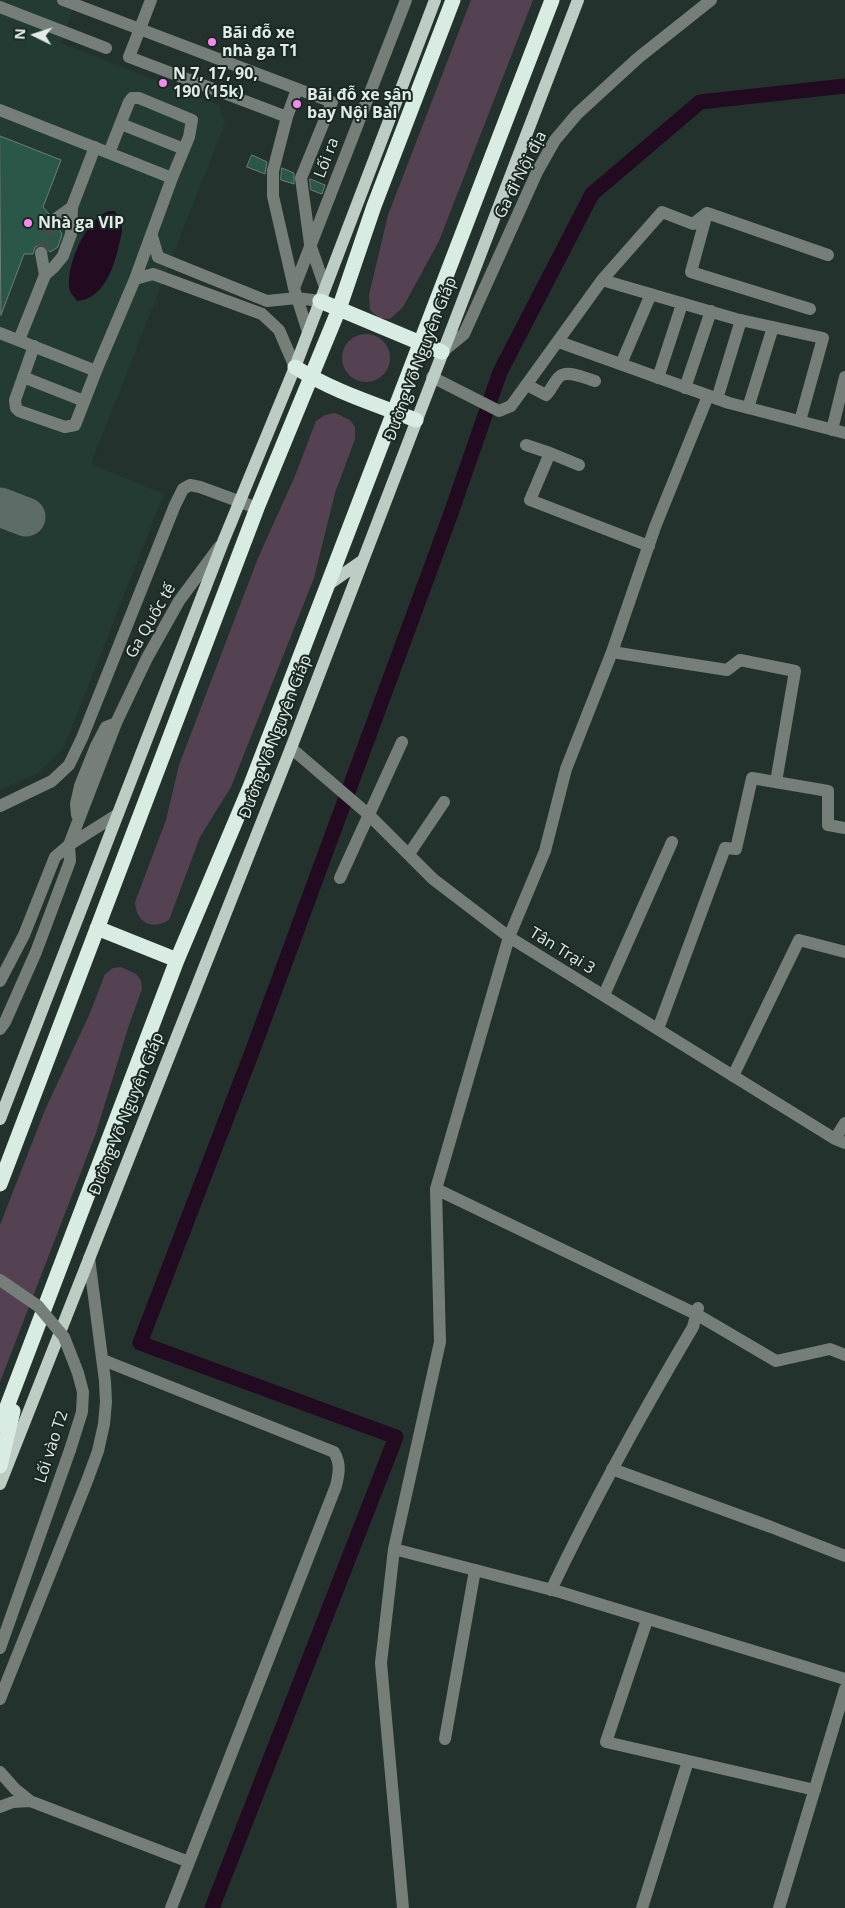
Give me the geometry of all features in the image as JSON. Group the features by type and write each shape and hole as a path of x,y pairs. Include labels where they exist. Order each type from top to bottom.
{"highway":[{"path":"0,1184 251,523 339,309 374,206 453,0"},
{"name":"Đường Võ Nguyên Giáp","path":"0,1425 176,960 250,787 552,0"},
{"path":"322,294 339,309 442,352"},
{"path":"295,367 312,378 416,420"},
{"path":"97,928 176,960"},
{"path":"0,1466 26,1356"}],"main road":[{"path":"0,1119 224,542 295,367 435,0"},
{"name":"Đường Võ Nguyên Giáp","path":"0,1484 291,748 578,0"},
{"path":"224,542 251,523"},
{"path":"329,584 362,561"}],"street":[{"name":"Lối ra","path":"63,0 332,102 301,178 310,244 322,294"},
{"path":"151,0 129,56 287,117"},
{"name":"Lối ra","path":"295,293 310,244 406,0"},
{"name":"Ga đi Nội địa","path":"442,352 464,334 538,172 555,140 577,114 638,58 710,0"},
{"path":"0,7 106,48"},
{"path":"297,89 287,117 273,171 273,196 295,293 308,332"},
{"path":"34,346 15,400 16,408 19,411 65,427 75,425 152,236 172,178 189,137 192,120 139,98 132,98 109,153"},
{"path":"0,110 172,178"},
{"path":"121,124 184,150"},
{"path":"19,340 45,275 63,256 71,234 72,207 95,148"},
{"path":"54,220 72,207"},
{"path":"432,377 499,411 511,406 602,280 662,212 693,224 706,213"},
{"path":"706,213 828,255"},
{"path":"706,213 691,272 810,309"},
{"path":"152,236 158,257 267,301 295,293 322,294"},
{"path":"41,253 45,275"},
{"path":"135,280 153,274 262,314 279,330 295,367"},
{"path":"602,280 741,320 823,338 800,421"},
{"path":"621,364 651,294"},
{"path":"658,378 682,304"},
{"path":"685,388 711,312"},
{"path":"403,1908 381,1663 394,1549 440,1342 436,1189 509,937 545,852 566,768 612,652 649,546 713,397 741,320"},
{"path":"748,408 773,327"},
{"path":"0,333 96,371"},
{"path":"559,342 713,397 845,433"},
{"path":"527,384 546,395 559,377 564,374 595,381"},
{"path":"23,377 84,402"},
{"path":"832,430 845,377"},
{"path":"526,444 579,465"},
{"path":"550,453 530,500 649,546"},
{"path":"0,806 52,781 69,765 82,738 166,525 183,490 190,485 200,487 257,508"},
{"name":"Ga Quốc tế","path":"69,845 78,820 76,804 80,786 96,746 106,727 116,723 147,658 179,601 224,542"},
{"path":"612,652 727,670 740,660 795,671 776,782"},
{"name":"Ga Quốc tế","path":"78,820 90,812 120,735 116,723"},
{"path":"340,878 402,742"},
{"name":"Tân Trại 3","path":"291,748 368,814 433,878 509,937 840,1141"},
{"path":"658,1029 725,848 736,849 752,778 828,791 828,825 845,828"},
{"path":"409,854 444,802"},
{"path":"0,981 13,959 55,857 69,845 118,814"},
{"path":"604,996 672,842"},
{"path":"0,1029 5,1022 36,952 55,902 70,860 69,845"},
{"path":"733,1076 799,940 845,952"},
{"path":"840,1141 845,1123"},
{"path":"436,1189 697,1311 776,1360 830,1349 845,1355"},
{"path":"0,1698 98,1451 104,1424 106,1402 103,1360 89,1258"},
{"name":"Lối vào T2","path":"0,1280 38,1306 64,1337 83,1392 82,1412 70,1450 0,1648"},
{"path":"552,1590 582,1525 612,1469 693,1327 697,1311"},
{"path":"103,1360 334,1452 339,1462 336,1486 171,1908"},
{"path":"612,1469 845,1556"},
{"path":"394,1549 552,1590 845,1679"},
{"path":"445,1739 475,1570"},
{"path":"646,1620 606,1742 815,1790"},
{"path":"779,1908 845,1689"},
{"path":"642,1908 688,1761"},
{"path":"0,1772 15,1789 30,1801 189,1862"},
{"path":"0,1806 13,1802 30,1801"}],"shaded area":[{"path":"0,0 76,0 61,43 219,105 225,123 91,464 164,494 63,749 38,773 0,790"},
{"path":"471,0 533,0 439,241 403,307 390,319 379,318 370,310 369,295 388,215"},
{"path":"109,211 115,211 122,226 111,272 101,288 94,294 86,299 77,301 70,291 69,281 74,257 85,233 92,223"},
{"path":"361,334 371,334 383,341 390,353 390,363 383,375 371,382 361,382 353,378 346,371 342,363 342,353 346,345 353,338"},
{"path":"335,413 350,420 355,427 355,439 335,493 314,578 231,787 200,837 169,920 156,925 146,923 138,915 135,902 166,820 179,765 258,558 295,476 316,421 325,415"},
{"path":"121,967 136,974 141,980 142,989 96,1133 0,1382 0,1225 45,1110 90,1013 105,974 113,968"}],"building":[{"name":"Nhà ga VIP","path":"0,136 61,160 43,207 49,214 46,220 48,225 54,228 58,227 62,234 58,247 50,252 40,245 35,247 33,254 24,254 1,315"},
{"path":"252,155 267,162 265,174 247,167"},
{"path":"282,168 294,173 294,184 281,180"},
{"path":"310,179 325,185 322,194 311,190"}],"waterway":[{"path":"212,1908 396,1437 140,1343 252,1052 450,516 500,372 592,194 700,102 845,86"}],"taxiway":[{"path":"0,507 26,517"}],"tunnel":[{"path":"41,253 54,220"}],"place":[{"name":"Bãi đỗ xe nhà ga T1","path":"212,42"},
{"name":"N 7, 17, 90, 190 (15k)","path":"163,83"},
{"name":"Bãi đỗ xe sân bay Nội Bài","path":"297,104"},
{"name":"Nhà ga VIP","path":"28,223"}]}
